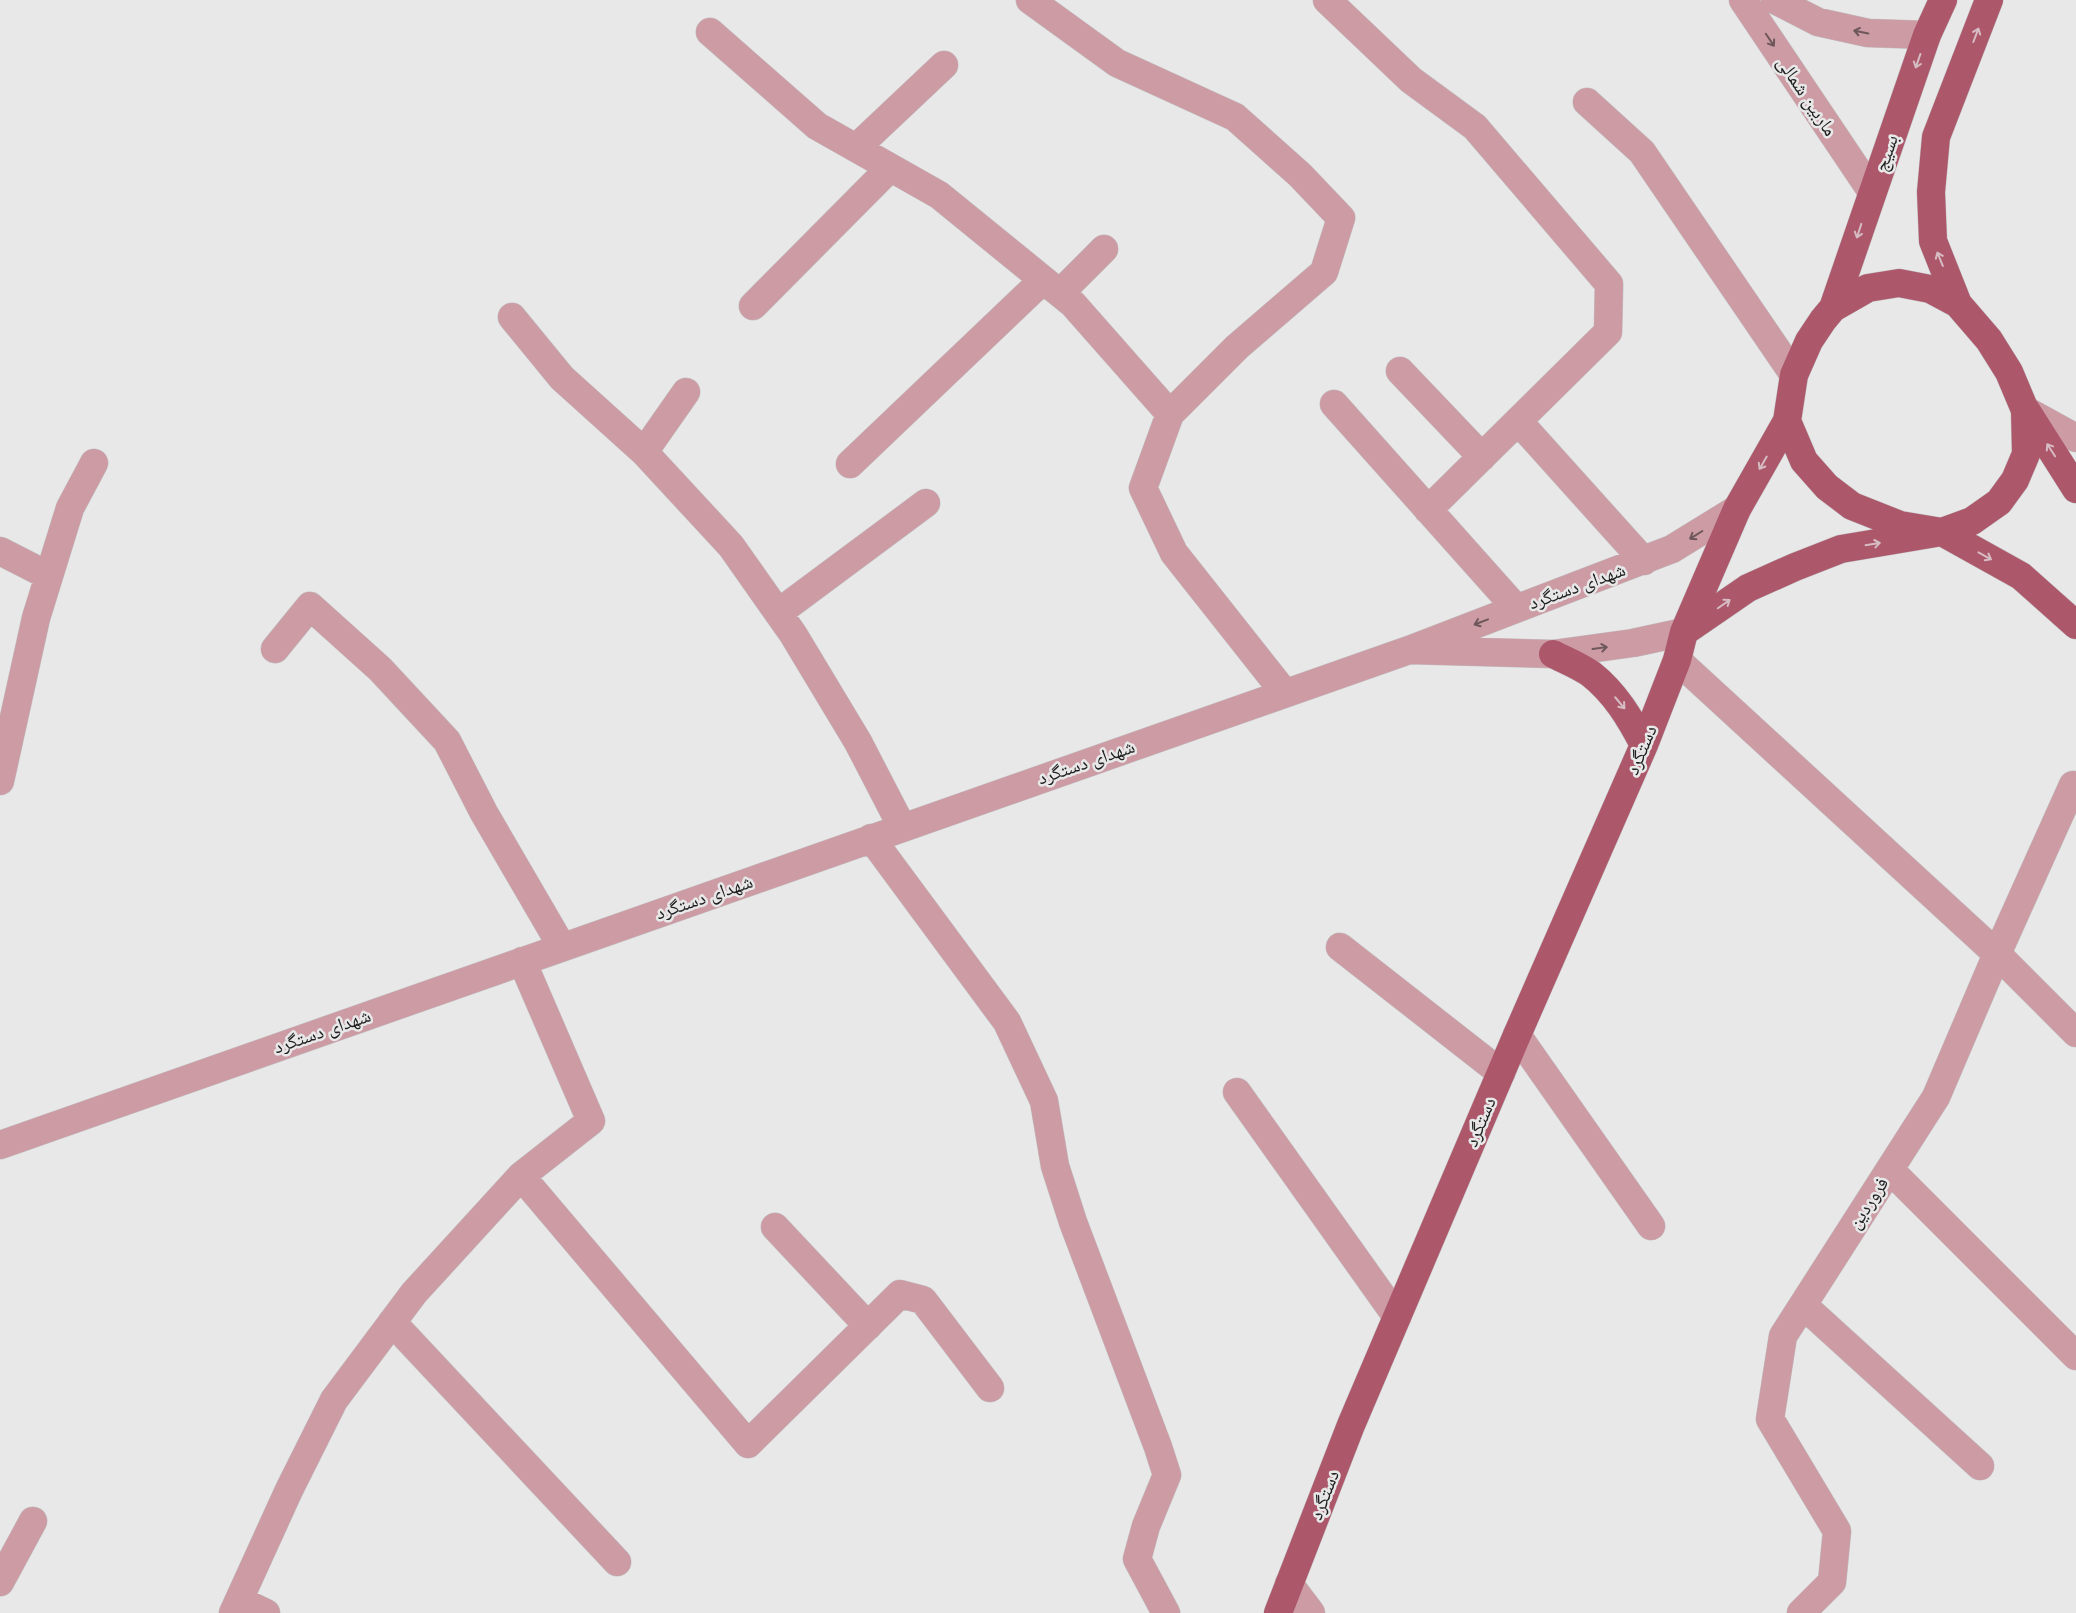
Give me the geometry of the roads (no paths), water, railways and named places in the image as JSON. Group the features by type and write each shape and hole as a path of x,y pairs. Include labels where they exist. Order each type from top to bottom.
{"main road":[{"name":"بسیج","path":"1833,308 1928,35 1943,0"},
{"path":"1989,0 1936,137 1931,192 1933,241 1958,304 1989,340 2009,372 2026,410 2076,489"},
{"path":"1958,304 1930,289 1899,283 1868,288 1833,308 1822,320 1809,341 1794,375 1787,421 1804,461 1828,487 1852,506 1900,526 1942,532 2021,576 2076,625"},
{"path":"1684,632 1748,588 1841,549 1942,532 1972,521 1999,502 2015,480 2026,454 2026,410"},
{"name":"دستگرد","path":"1278,1613 1351,1425 1516,1035 1644,744 1677,660 1684,632 1737,509 1787,421"},
{"path":"1553,654 1590,673 1628,714 1644,744"}],"street":[{"path":"1030,0 1117,63 1235,117 1300,175 1341,218 1324,272 1237,347 1170,414 1143,488 1174,552 1284,692"},
{"path":"1327,0 1411,80 1475,128 1609,284 1608,332 1428,510"},
{"name":"ماربین شمالی","path":"1743,0 1872,192"},
{"path":"1775,0 1818,22 1868,33 1928,35"},
{"path":"710,32 817,126 938,195 1073,304 1170,414"},
{"path":"856,148 944,65"},
{"path":"1587,102 1642,152 1794,375"},
{"path":"753,306 890,168"},
{"path":"850,464 1051,286 1104,250"},
{"path":"512,317 562,378 644,452 730,546 778,613 858,742 902,827"},
{"path":"1400,370 1482,457"},
{"path":"644,452 686,392"},
{"path":"1334,404 1516,608"},
{"path":"2026,410 2076,438"},
{"path":"1518,421 1644,561"},
{"path":"0,781 36,618 70,508 94,464"},
{"path":"778,613 926,503"},
{"name":"شهدای دستگرد","path":"0,1145 1284,692 1409,650 1672,550 1737,509"},
{"path":"0,551 49,576"},
{"path":"275,650 310,606 380,669 447,741 484,812 562,947"},
{"name":"شهدای دستگرد","path":"1409,650 1553,654 1633,643 1684,632"},
{"path":"1677,660 1996,954 2076,1033"},
{"name":"فروردین","path":"1801,1613 1832,1582 1837,1531 1770,1419 1783,1336 1936,1097 1996,954 2073,785"},
{"path":"871,838 1007,1022 1044,1101 1055,1166 1073,1222 1167,1475 1146,1526 1136,1559 1166,1613"},
{"path":"1340,947 1501,1073"},
{"path":"266,1613 236,1607 289,1490 334,1400 414,1292 521,1176 591,1120 522,961"},
{"path":"1516,1035 1651,1226"},
{"path":"1237,1092 1397,1316"},
{"path":"1890,1170 2076,1356"},
{"path":"521,1176 748,1444 900,1294 923,1300 990,1388"},
{"path":"775,1227 868,1326"},
{"path":"1804,1305 1980,1466"},
{"path":"392,1322 617,1562"},
{"path":"0,1582 33,1522"},
{"path":"1289,1584 1311,1613"}]}
